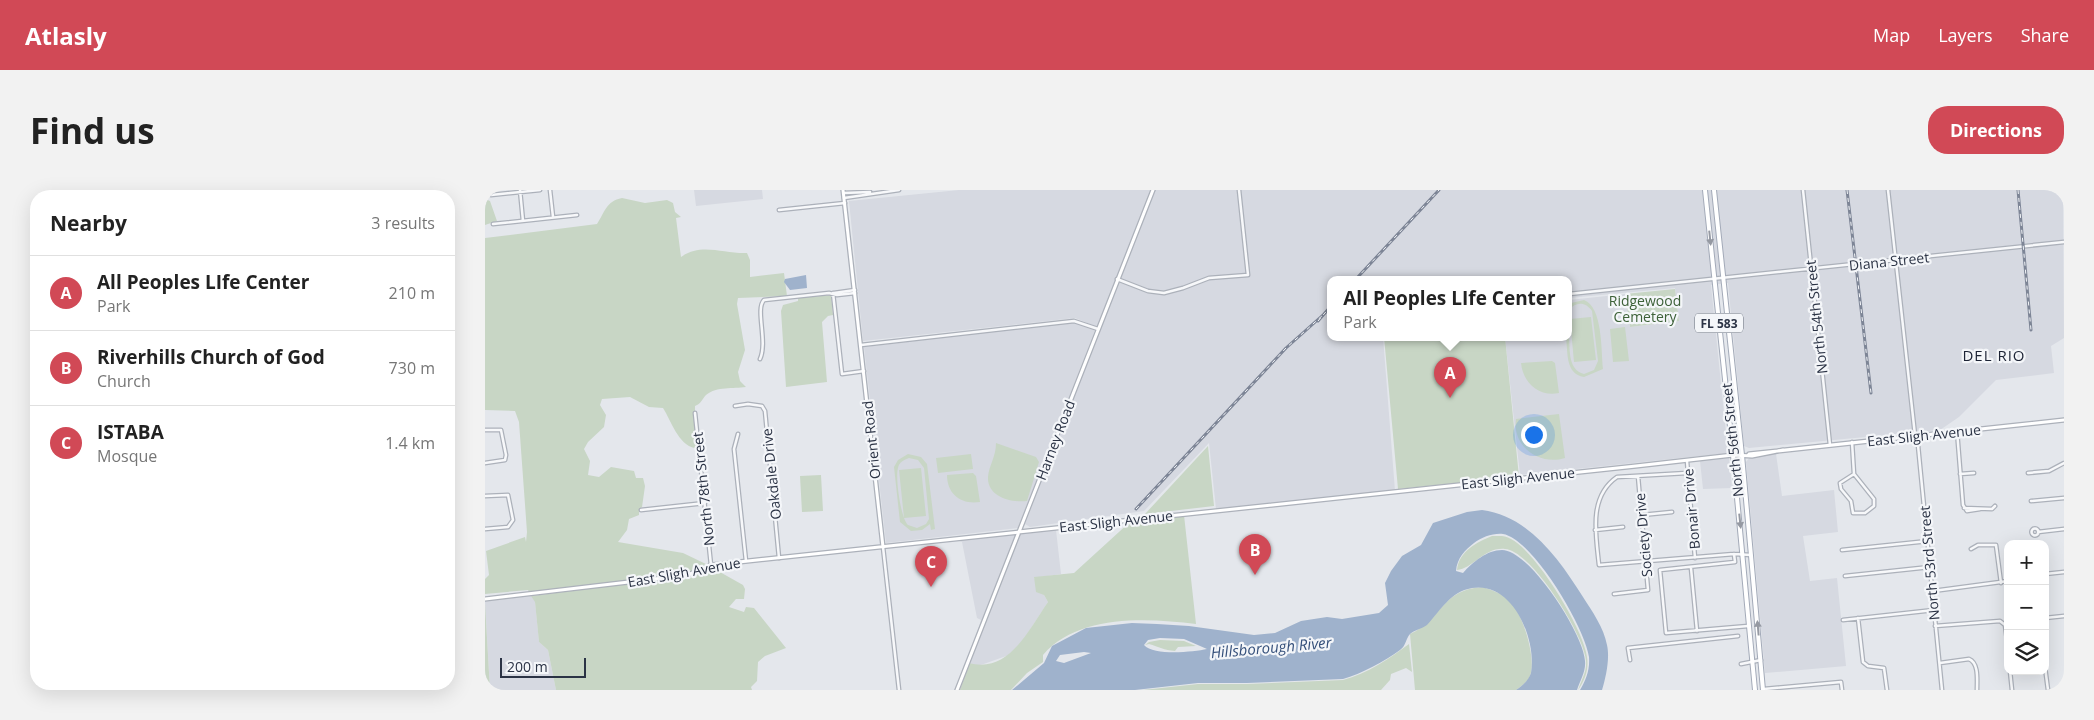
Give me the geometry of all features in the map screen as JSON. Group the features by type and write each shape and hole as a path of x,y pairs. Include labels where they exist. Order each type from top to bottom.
{"main road":[{"name":"North 56th Street","path":"1705,190 1743,554 1755,690"},
{"name":"North 56th Street","path":"1714,190 1742,455 1763,690"},
{"path":"1723,361 1732,360"}],"street":[{"path":"488,190 489,194 541,190"},
{"path":"551,190 553,217"},
{"path":"779,210 899,190"},
{"name":"Harney Road","path":"957,690 1153,190"},
{"path":"1117,279 1148,291 1164,293 1209,278 1248,275 1239,190"},
{"name":"North 54th Street","path":"1803,190 1830,445"},
{"name":"North 53rd Street","path":"1888,190 1931,567 1942,690"},
{"path":"520,191 523,221"},
{"path":"843,191 866,191 872,193"},
{"name":"Orient Road","path":"843,191 899,690"},
{"path":"493,224 577,215"},
{"name":"Diana Street","path":"1572,294 2064,242"},
{"path":"760,359 765,346 760,308 762,301 855,292"},
{"path":"833,293 842,374 863,372"},
{"path":"861,345 1074,321 1098,329"},
{"name":"Oakdale Drive","path":"735,406 747,404 762,406 765,411 779,558"},
{"name":"North 78th Street","path":"695,413 711,565"},
{"name":"East Sligh Avenue","path":"485,599 689,575 711,565 746,561 2064,420"},
{"path":"485,430 501,430 507,456 505,460 485,463"},
{"path":"1957,431 1964,508 1971,512 1980,509 1992,509 1995,506"},
{"path":"738,434 733,449 746,561"},
{"path":"1852,442 1854,474 1874,499 1874,506 1865,513 1853,514 1851,502 1841,489 1840,483 1854,474"},
{"name":"Bonair Drive","path":"1687,460 1695,558"},
{"path":"2028,473 2049,471 2064,463"},
{"path":"1961,474 1974,472"},
{"path":"1687,473 1617,477 1610,482 1594,511 1599,565 1734,554 1751,555"},
{"name":"Society Drive","path":"1614,594 1648,590 1637,476"},
{"path":"485,496 508,495 513,520 508,527 485,529"},
{"path":"2031,501 2064,498"},
{"path":"641,510 705,503"},
{"path":"1642,515 1672,512"},
{"path":"1595,530 1623,527"},
{"path":"2039,532 2064,529"},
{"path":"1842,550 1927,541"},
{"path":"1971,549 1978,545 1996,544 2001,583"},
{"path":"1734,554 1735,562 1660,570 1666,633 1750,626"},
{"path":"1691,567 1697,631"},
{"path":"1845,576 1931,567"},
{"path":"2049,574 2064,572"},
{"path":"1932,591 2004,582"},
{"path":"1843,620 1934,610"},
{"path":"2049,617 2064,616"},
{"path":"1858,618 1863,662 1868,666 1884,668 1887,690"},
{"path":"1935,626 2000,621 2005,625 2006,630"},
{"path":"1630,660 1629,648 1738,636"},
{"path":"1939,663 1969,659 1973,661 1975,664 1977,690"},
{"path":"1741,664 1761,660"},
{"path":"2010,675 2012,690"},
{"path":"2046,675 2048,690"},
{"path":"1763,690 1841,682 1842,690"},
{"path":"1802,685 1802,690"}],"shaded area":[{"path":"694,190 762,190 763,199 696,206"},
{"path":"959,190 2063,190 2064,338 2051,346 2054,373 1996,380 1959,417 1940,430 1749,448 1744,446 1728,283 1711,285 1728,453 1520,475 1505,341 1572,341 1572,300 1625,294 1630,327 1679,321 1675,288 1572,298 1572,276 1327,276 1327,341 1383,341 1395,491 1216,509 1209,443 1144,511 1030,527 1025,524 1100,328 1075,318 863,341 849,201"},
{"path":"1075,322 1095,330 1018,528 886,543 864,347"},
{"path":"1776,454 1782,496 1834,490 1838,532 1803,536 1810,581 1837,578 1846,666 1765,673 1746,462 1750,457"},
{"path":"1729,458 1732,488 1703,489 1700,461"},
{"path":"1056,530 1061,574 1034,578 1048,602 1022,642 1009,655 978,666 969,663 1020,533"},
{"path":"1017,534 972,648 981,620 977,618 962,542 957,540"},
{"path":"531,596 535,601 539,642 548,650 556,690 490,690 485,601"}],"green space":[{"path":"622,198 645,203 667,200 673,203 675,212 681,217 676,218 681,257 697,250 705,249 747,253 750,260 750,277 784,273 787,296 738,298 737,304 745,350 738,372 740,381 746,387 715,390 706,395 695,406 695,411 693,412 697,446 695,448 689,446 680,437 663,408 649,407 630,397 602,399 600,405 606,415 604,427 588,442 584,449 590,461 588,475 599,477 611,467 634,471 636,478 643,478 645,486 639,515 629,519 627,530 618,542 683,553 708,565 688,573 529,592 528,590 485,594 485,579 489,575 486,551 525,537 526,542 527,532 519,422 515,411 485,410 485,238 597,224 609,204 617,199"},
{"path":"485,199 490,201 497,221 485,225"},
{"name":"Ridgewood Cemetery","path":"1675,289 1679,321 1630,327 1625,294"},
{"path":"831,295 833,315 828,316 822,322 827,382 786,387 781,311 783,305 798,301 798,298"},
{"path":"1584,300 1590,304 1595,311 1600,330 1603,369 1584,377 1573,372 1570,367 1566,341 1569,341 1572,364 1575,368 1584,374 1594,370 1598,361 1592,311 1584,304 1572,307 1572,303"},
{"path":"1591,317 1596,360 1574,362 1572,319"},
{"path":"1625,327 1629,361 1613,362 1610,329"},
{"path":"1384,341 1505,341 1519,477 1398,489"},
{"path":"1552,361 1555,363 1559,393 1552,394 1539,391 1533,387 1525,377 1521,363"},
{"path":"1559,414 1565,458 1556,460 1537,457 1523,446 1518,438 1516,419"},
{"path":"996,443 1036,457 1039,462 1027,501 1014,501 1001,497 996,494 989,484 988,477"},
{"path":"1208,446 1214,506 1145,514"},
{"path":"908,454 921,457 927,464 935,529 931,530 930,524 922,530 911,531 900,522 894,467 898,460","holes":["909,458 918,460 924,468 929,519 926,524 917,528 908,525 905,521 899,498 897,473 899,466 904,460"]},
{"path":"971,454 973,469 938,473 936,458"},
{"path":"921,468 926,516 904,518 899,470"},
{"path":"973,473 976,476 980,502 961,500 949,488 947,475"},
{"path":"821,475 823,511 802,512 800,476"},
{"path":"1184,515 1196,624 1135,620 1094,626 1075,632 1058,642 1043,655 1043,662 1027,673 1011,690 960,690 969,663 983,665 996,662 1007,656 1025,636 1048,602 1044,595 1036,592 1034,577 1074,573 1131,521"},
{"path":"1492,536 1506,537 1521,546 1545,574 1568,611 1584,645 1587,657 1586,674 1578,690 1586,669 1586,661 1577,633 1555,596 1528,563 1516,553 1505,549 1498,549 1491,551 1463,569 1457,570 1458,563 1465,552 1480,541"},
{"path":"711,567 743,585 745,589 744,599 736,599 729,607 744,612 746,607 754,608 786,648 765,656 758,662 757,681 751,687 752,690 556,690 548,650 539,642 535,602 531,596 689,576"},
{"path":"1483,587 1508,599 1518,613 1530,647 1532,668 1529,678 1516,690 1415,690 1410,634 1421,628 1458,593"},
{"path":"485,603 490,690 485,690"},
{"path":"1160,640 1184,641 1196,646 1178,647 1175,651 1149,644 1145,645 1149,642"},
{"path":"1409,644 1412,672 1406,668 1391,674 1390,680 1381,690 1143,690 1198,684 1343,680 1369,670"}],"water":[{"path":"806,275 807,288 790,290 784,282 785,279"},
{"name":"Hillsborough River","path":"1482,510 1499,514 1514,521 1541,542 1564,568 1594,614 1605,639 1608,650 1608,662 1602,690 1580,690 1587,675 1589,657 1578,626 1556,586 1529,551 1515,540 1499,534 1484,537 1471,546 1460,558 1456,571 1463,573 1481,557 1491,552 1502,550 1514,554 1527,564 1554,596 1576,633 1585,661 1585,669 1577,690 1516,690 1525,683 1531,673 1532,660 1526,630 1510,603 1499,594 1487,588 1472,588 1458,593 1427,625 1410,634 1400,650 1373,667 1343,679 1198,683 1135,690 1012,690 1044,663 1052,646 1086,628 1132,623 1157,624 1189,626 1254,635 1275,633 1301,621 1327,617 1342,619 1379,613 1388,605 1385,583 1402,556 1421,545 1433,523 1467,512","holes":["1160,638 1184,639 1207,649 1165,652 1156,651 1144,645 1148,640","1091,653 1064,663 1056,661 1060,655"]}],"railway":[{"path":"1359,276 1439,190"},
{"path":"1847,190 1871,393"},
{"path":"2018,190 2031,330"},
{"path":"1318,321 1327,311"},
{"path":"1136,509 1286,348 1323,315"}],"place":[{"name":"All Peoples LIfe Center","path":"1450,398"},
{"name":"Riverhills Church of God","path":"1255,575"},
{"name":"ISTABA","path":"931,587"}],"district":[{"name":"DEL RIO","path":"1994,355"}]}
